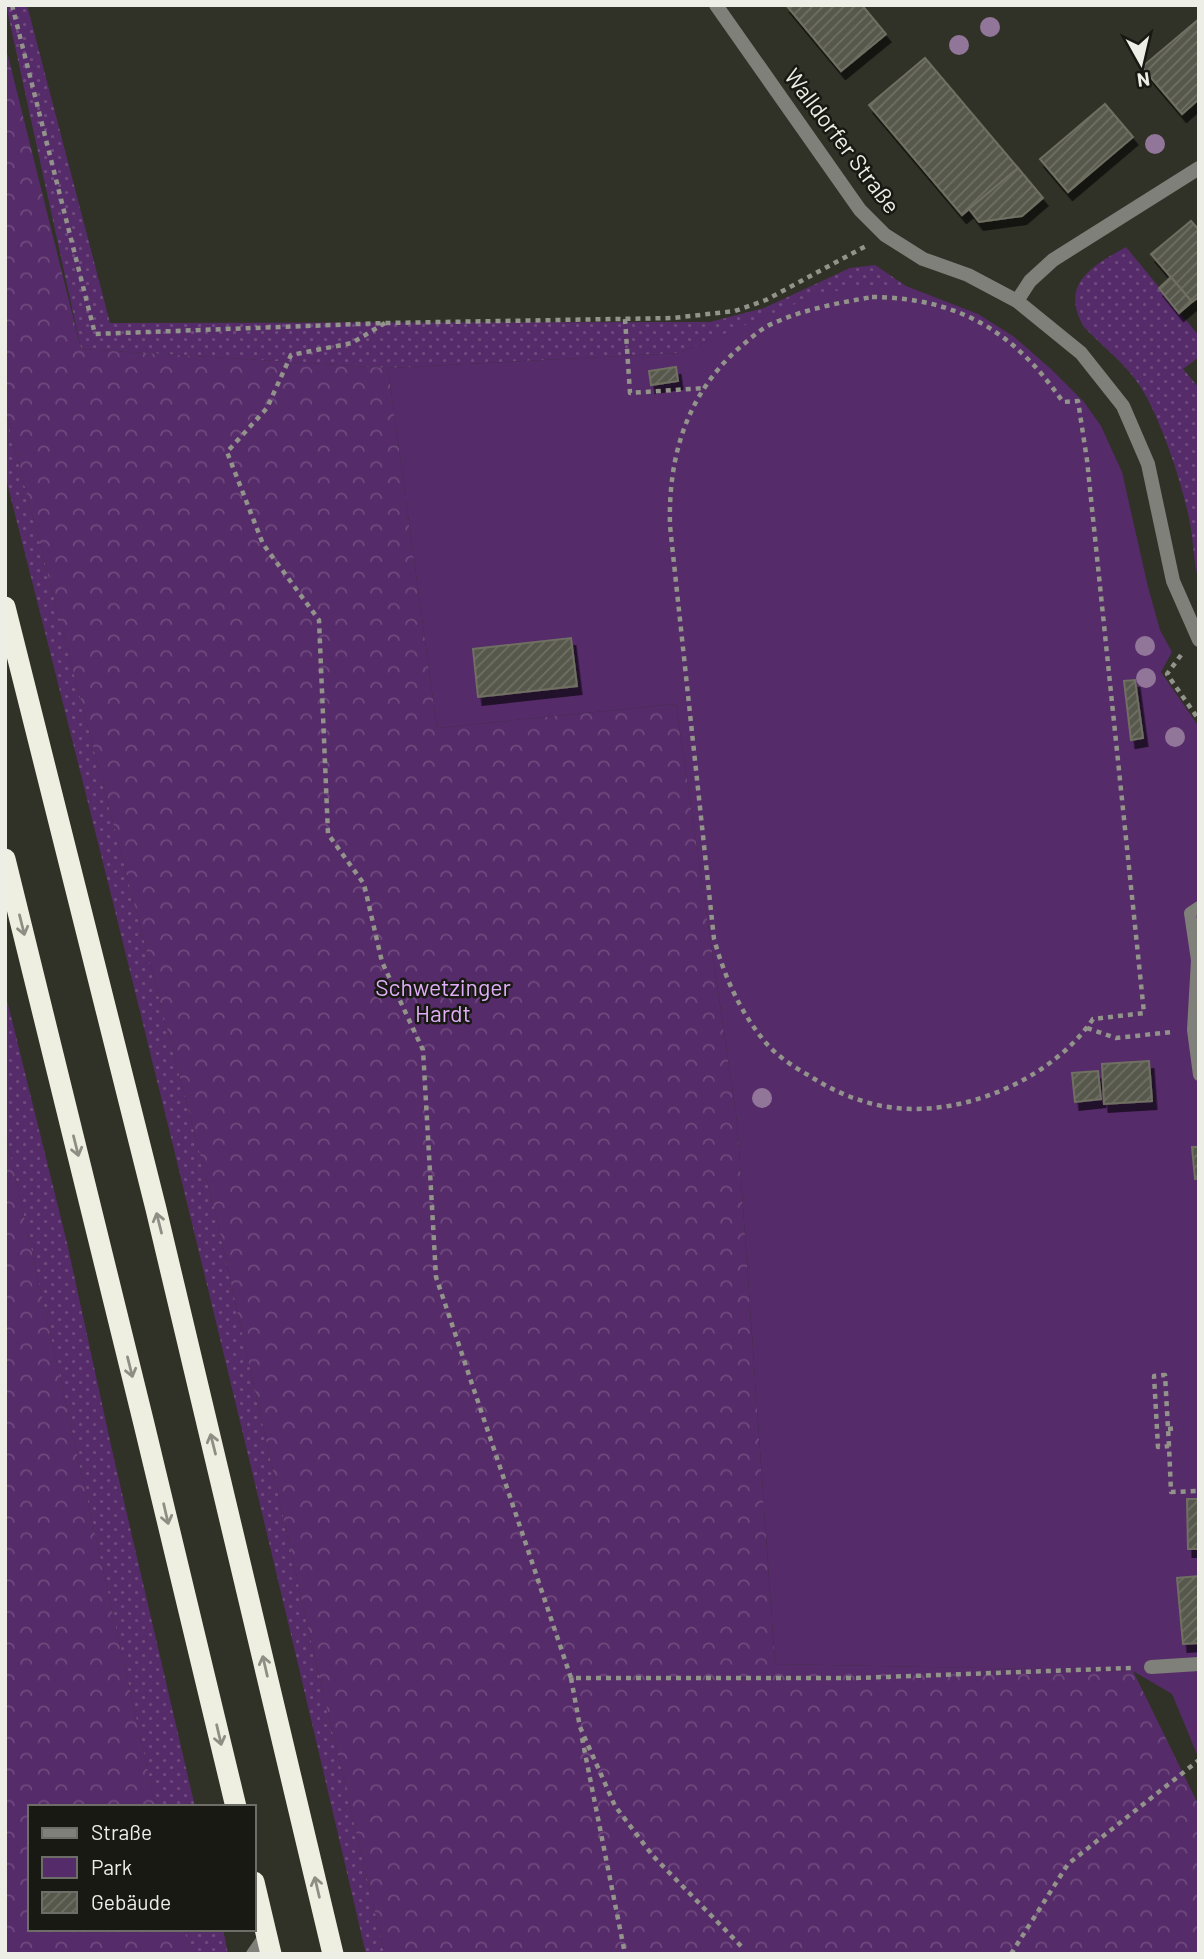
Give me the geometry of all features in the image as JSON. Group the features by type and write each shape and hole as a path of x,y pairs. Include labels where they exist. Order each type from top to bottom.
{"highway":[{"path":"5,607 159,1222 333,1954"},
{"path":"5,859 145,1424 236,1805"},
{"path":"256,1891 268,1944"}],"street":[{"name":"Walldorfer Straße","path":"716,5 860,210 886,235 922,259 968,275 1017,301 1081,353 1123,406 1148,464 1173,581 1199,639"},
{"path":"1017,301 1030,281 1053,260 1199,168"},
{"path":"1151,1667 1199,1664"}],"lane":[{"path":"1199,907 1190,913 1197,960 1193,1030 1199,1075"},
{"path":"252,1954 268,1944"}],"path":[{"path":"12,5 95,334 385,323 673,318 735,311 766,300 806,280 886,235"},
{"path":"872,297 904,298 937,303 965,313 989,328 1029,361 1042,373 1063,402 1078,401 1087,460 1144,1013 1093,1019 1046,1067 1019,1084 993,1095 963,1102 911,1108 869,1103 831,1089 794,1067 768,1045 742,1010 724,973 714,939 670,526 669,494 677,443 691,411 706,388 729,358 771,324 835,303 872,297"},
{"path":"625,319 630,393 706,388"},
{"path":"385,323 352,343 291,355 267,408 228,452 263,544 319,620 328,834 364,884 382,962 423,1050 436,1277 571,1678 625,1954"},
{"path":"1181,655 1167,674 1199,720"},
{"path":"1087,1028 1116,1038 1193,1030"},
{"path":"1169,1446 1158,1447 1154,1376 1166,1376 1171,1492 1199,1491"},
{"path":"1168,1429 1178,1429"},
{"path":"571,1678 856,1678 1151,1667"},
{"path":"580,1727 615,1807 653,1856 742,1947"},
{"path":"1011,1954 1068,1864 1199,1760"},
{"path":"1193,1766 1199,1774"}],"green space":[{"path":"6,5 27,5 110,323 710,322 764,308 850,268 875,265 906,286 875,286 733,331 679,353 388,368 81,349"},
{"name":"Schwetzinger Hardt","path":"5,44 81,349 388,368 437,728 676,704 737,1121 775,1664 1133,1671 1199,1806 1199,1954 385,1954 311,1641 215,1211 5,411"},
{"path":"1126,247 1199,336 1199,357 1183,369 1199,388 1199,582 1191,526 1176,468 1155,415 1134,378 1084,327 1077,312 1075,299 1083,278 1102,261"},
{"path":"875,286 906,286 978,314 1013,336 1084,402 1101,426 1122,472 1148,587 1160,630 1172,652 1161,672 1199,727 1199,1759 1172,1694 1133,1671 775,1664 737,1121 676,704 437,728 388,368 679,353 821,293"},
{"path":"5,411 215,1211 311,1641 385,1954 366,1954 190,1213 5,475"},
{"path":"5,992 67,1243 195,1805 156,1805 5,1131"},
{"path":"5,1131 156,1805 28,1805 28,1931 184,1931 190,1954 5,1954"},
{"path":"184,1931 223,1931 228,1954 190,1954"}],"building":[{"path":"786,5 862,5 886,34 841,71"},
{"path":"1199,19 1199,99 1182,114 1142,67"},
{"path":"925,58 1018,168 962,215 869,105"},
{"path":"1105,104 1133,137 1068,192 1040,159"},
{"path":"1018,168 1043,198 1022,216 979,222 969,209"},
{"path":"1191,221 1199,230 1199,297 1192,302 1151,254"},
{"path":"1171,277 1192,302 1179,313 1159,288"},
{"path":"676,367 678,381 651,385 649,371"},
{"path":"571,638 577,686 478,697 473,649"},
{"path":"1135,680 1143,738 1131,740 1124,681"},
{"path":"1149,1061 1152,1101 1104,1104 1102,1064"},
{"path":"1098,1071 1101,1099 1075,1102 1072,1073"},
{"path":"1192,1147 1199,1147 1199,1178 1195,1179"},
{"path":"1187,1499 1199,1499 1199,1549 1188,1549"},
{"path":"1199,1576 1199,1643 1183,1644 1177,1578"}]}
